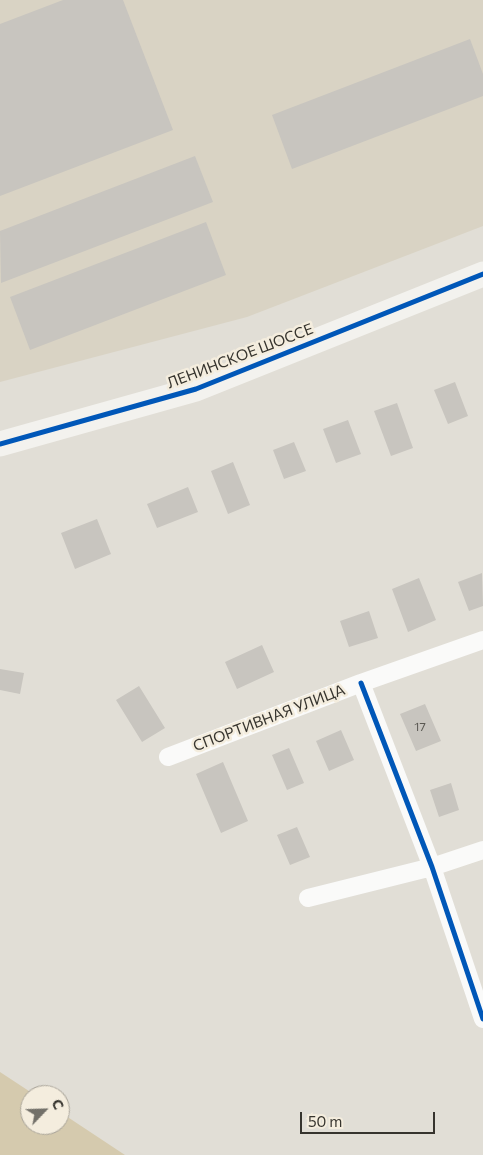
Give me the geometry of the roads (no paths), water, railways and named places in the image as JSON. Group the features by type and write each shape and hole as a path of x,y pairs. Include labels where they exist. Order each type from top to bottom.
{"street":[{"name":"ЛЕНИНСКОЕ ШОССЕ","path":"0,444 196,389 483,274"},
{"name":"СПОРТИВНАЯ УЛИЦА","path":"168,757 361,683 483,640"},
{"path":"361,683 432,867 483,1019"},
{"path":"308,898 432,867 483,850"}]}
